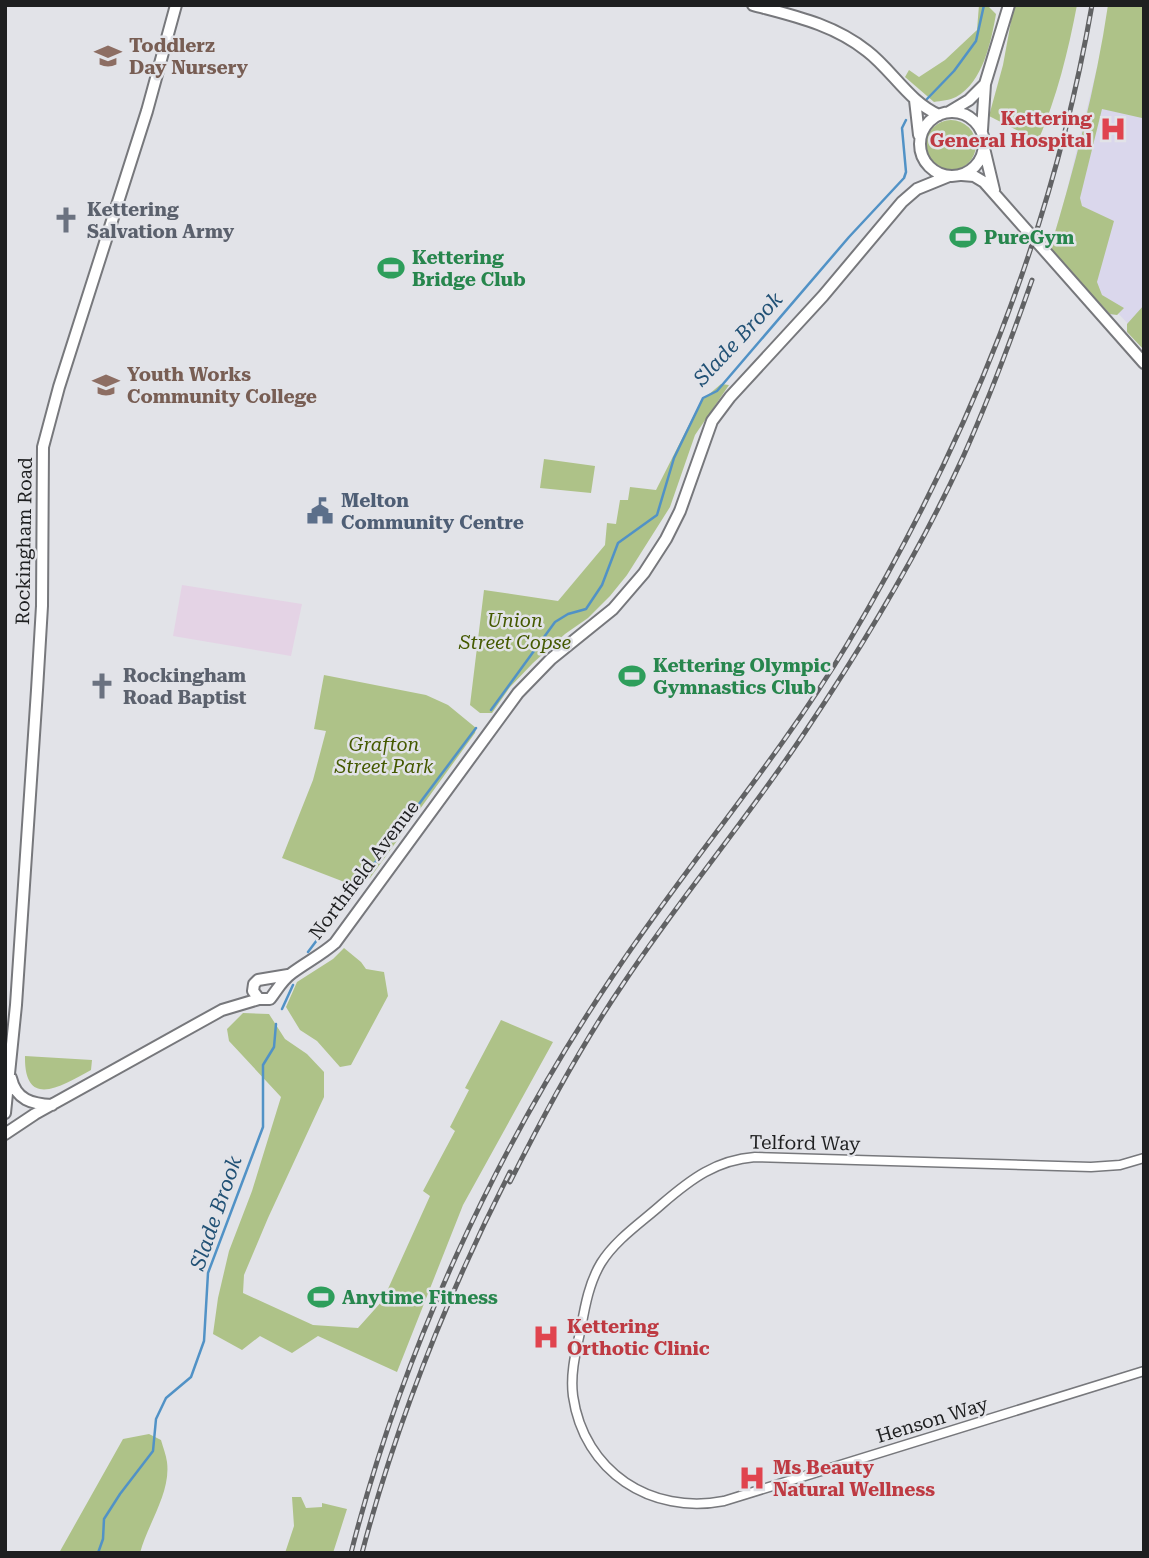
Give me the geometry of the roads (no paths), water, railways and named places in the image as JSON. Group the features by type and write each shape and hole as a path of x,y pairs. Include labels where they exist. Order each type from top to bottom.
{"main road":[{"name":"Rockingham Road","path":"5,1113 16,1004 42,606 43,447 59,387 147,111 176,5"},
{"path":"753,5 810,20 834,30 869,52 918,106 973,120 982,133"},
{"path":"994,193 982,133 985,84 1009,5"},
{"path":"920,142 925,126 969,100 985,84"},
{"path":"917,189 923,176 918,106"},
{"path":"962,175 978,163 984,145"},
{"path":"922,154 930,168 949,176 974,176 984,181 1144,363"},
{"name":"Northfield Avenue","path":"272,984 322,955 334,943 518,693 551,659 613,609 652,562 680,511 712,421 730,397 823,296 902,202 917,189 949,176"},
{"path":"5,1123 55,1105 234,1005 256,995 270,999 272,984 261,979 256,981 256,995"},
{"path":"9,1072 21,1097 36,1103 55,1105"},
{"path":"5,1134 35,1114"}],"street":[{"name":"Telford Way","path":"587,1439 576,1412 572,1377 588,1293 595,1275 618,1243 688,1182 714,1166 740,1158 755,1157 1091,1167 1120,1165 1144,1158"},
{"name":"Henson Way","path":"587,1439 607,1467 640,1491 678,1503 713,1503 1144,1371"}],"waterway":[{"name":"Slade Brook","path":"927,99 954,71 976,41 984,5"},
{"name":"Slade Brook","path":"491,710 555,622 568,614 586,609 602,585 618,543 657,515 674,458 703,398 717,391 849,237 904,178 906,172 902,128 906,120"},
{"name":"Slade Brook","path":"308,952 476,728"},
{"name":"Slade Brook","path":"282,1009 293,985"},
{"name":"Slade Brook","path":"98,1553 103,1539 104,1519 153,1451 156,1419 166,1398 191,1377 204,1341 208,1273 263,1127 263,1065 274,1047 276,1024"}],"railway":[{"path":"351,1553 397,1401 426,1327 457,1254 529,1112 612,977 821,686 891,568 931,491 1000,335 1029,255 1054,174 1092,5"},
{"path":"510,1182 563,1081 607,1008 667,920 761,796 890,598 963,457 1032,280"},
{"path":"362,1553 391,1455 426,1358 466,1264 510,1172"}],"place":[{"name":"Toddlerz Day Nursery","path":"108,56"},
{"name":"Kettering General Hospital","path":"1113,129"},
{"name":"Kettering Salvation Army","path":"66,220"},
{"name":"PureGym","path":"963,237"},
{"name":"Kettering Bridge Club","path":"391,268"},
{"name":"Youth Works Community College","path":"106,385"},
{"name":"Melton Community Centre","path":"320,511"},
{"name":"Kettering Olympic Gymnastics Club","path":"632,676"},
{"name":"Rockingham Road Baptist","path":"102,686"},
{"name":"Anytime Fitness","path":"321,1297"},
{"name":"Kettering Orthotic Clinic","path":"546,1337"},
{"name":"Ms Beauty Natural Wellness","path":"752,1478"}],"park label":[{"name":"Union Street Copse","path":"515,631"},
{"name":"Grafton Street Park","path":"384,755"}]}
